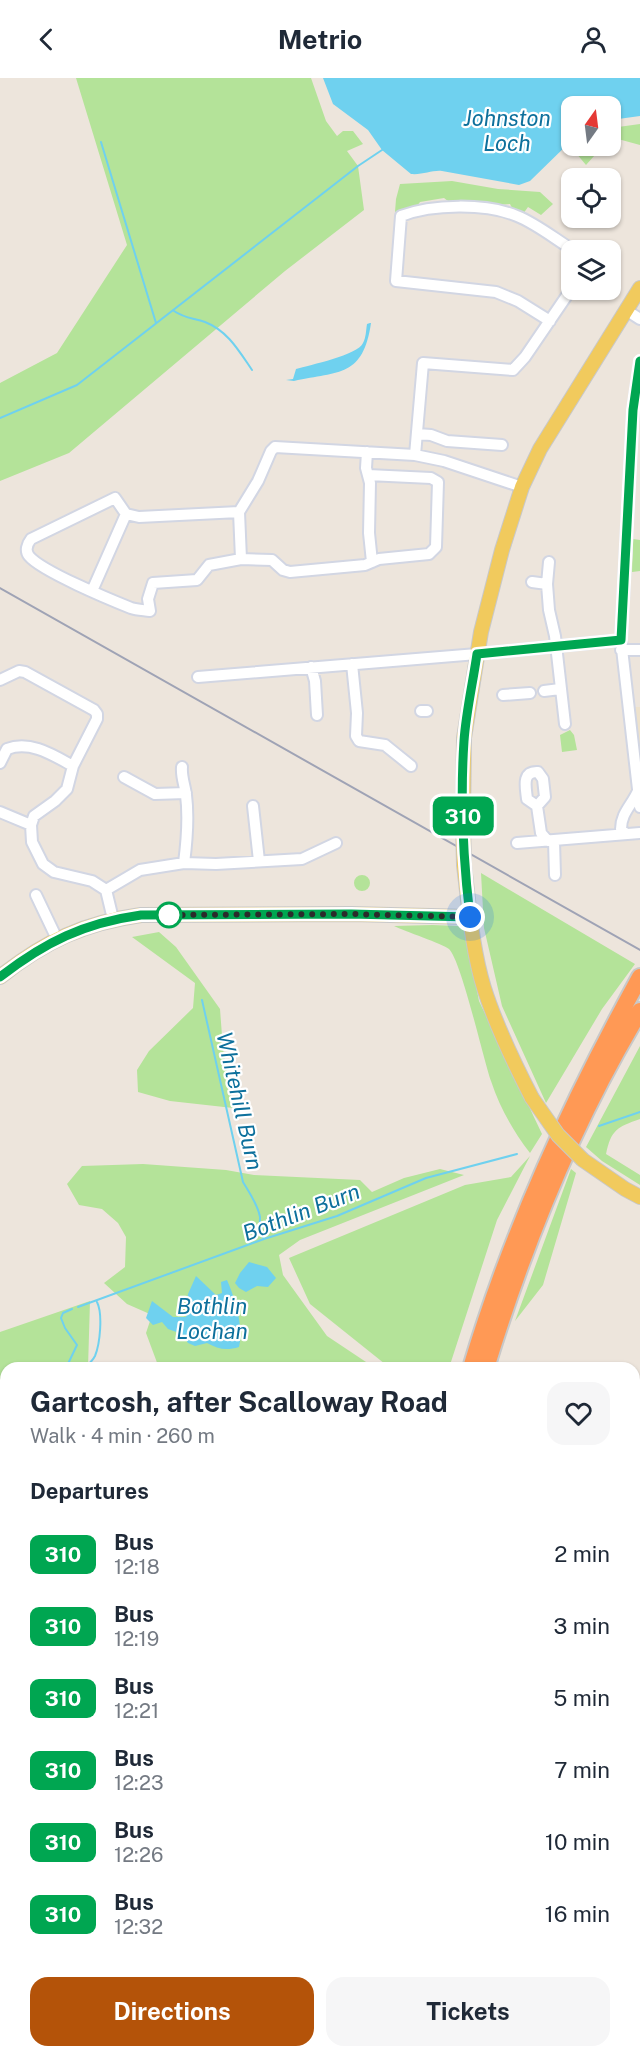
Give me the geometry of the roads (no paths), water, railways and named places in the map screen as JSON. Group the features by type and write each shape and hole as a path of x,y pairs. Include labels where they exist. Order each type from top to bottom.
{"highway":[{"path":"473,1362 488,1313 542,1170 609,1034 640,977"},
{"path":"488,1362 531,1234 555,1177 589,1105 640,1011"}],"main road":[{"path":"640,288 540,449 522,487 489,598 477,654 464,738 463,825 464,866 470,917 484,988 514,1063 532,1098 558,1136 583,1160 640,1197"},
{"path":"0,977 22,960 57,939 87,926 141,915 351,914 470,917"}],"street":[{"path":"550,321 518,301 496,292 396,281 401,216 442,207 506,212 529,222 561,242"},
{"path":"415,455 423,363 513,370 564,300"},
{"path":"626,310 640,319"},
{"path":"640,362 629,493 621,645 640,807"},
{"path":"417,434 431,435 447,441 502,445"},
{"path":"241,559 239,512 275,447 415,455 444,461 522,487"},
{"path":"367,452 372,562"},
{"path":"239,512 139,517 126,514 115,498 37,535 28,543 27,554 31,559 60,576 92,591 134,609 150,611 148,599 153,583 197,580 209,565 241,559 272,560 283,570 290,572 365,565 379,559 424,555 434,550 438,482 431,478 368,475"},
{"path":"629,493 640,497"},
{"path":"92,591 126,514"},
{"path":"549,562 546,584 555,636 565,724"},
{"path":"532,582 546,584"},
{"path":"198,676 555,647 621,645 640,650"},
{"path":"352,664 357,713 356,736 359,741 385,745 401,754 411,766"},
{"path":"311,667 315,681 317,714"},
{"path":"0,680 19,671 25,672 94,710 97,714 97,719 73,766 67,789 34,816 31,825 32,842 43,864 54,872 92,881 106,890 113,919"},
{"path":"544,691 560,689"},
{"path":"503,695 530,693"},
{"path":"0,763 7,749 31,747 43,750 73,766"},
{"path":"182,766 181,779 186,793 188,834 184,863"},
{"path":"124,777 156,794 186,793"},
{"path":"626,834 621,829 621,819 638,791"},
{"path":"253,806 259,861"},
{"path":"537,806 541,833 551,841 555,875"},
{"path":"0,812 31,825"},
{"path":"517,843 640,832"},
{"path":"106,890 140,870 184,863 216,864 302,859 336,843"},
{"path":"36,895 57,939"}],"water":[{"name":"Johnston Loch","path":"323,78 640,78 640,116 621,119 621,96 561,96 561,151 530,181 519,185 442,171 411,174 382,150 368,130 333,104"},
{"path":"371,323 362,353 347,368 294,381 286,380 293,379 296,369 352,352 363,343 367,324"},
{"path":"249,1262 267,1267 276,1278 268,1287 257,1286 246,1292 235,1283"},
{"name":"Bothlin Lochan","path":"196,1276 216,1295 222,1293 221,1282 227,1280 240,1322 239,1347 222,1349 207,1343 195,1346 188,1343 182,1334 168,1329 162,1322 153,1325 146,1318 152,1301 173,1317 186,1317 188,1294"}],"waterway":[{"path":"101,142 156,323"},
{"path":"0,418 77,385 358,166 382,150"},
{"path":"174,311 185,317 205,322 220,331 232,342 252,370"},
{"name":"Whitehill Burn","path":"202,1000 243,1182 257,1208 260,1217 260,1231 264,1239"},
{"name":"Bothlin Burn","path":"599,1126 640,1112"},
{"name":"Bothlin Burn","path":"78,1307 264,1239 337,1216 426,1178 517,1154"},
{"name":"Bothlin Burn","path":"91,1362 95,1356 100,1329 97,1302"},
{"name":"Bothlin Burn","path":"69,1362 77,1345 61,1318 63,1313 72,1309"}],"railway":[{"path":"0,588 640,950"}]}
